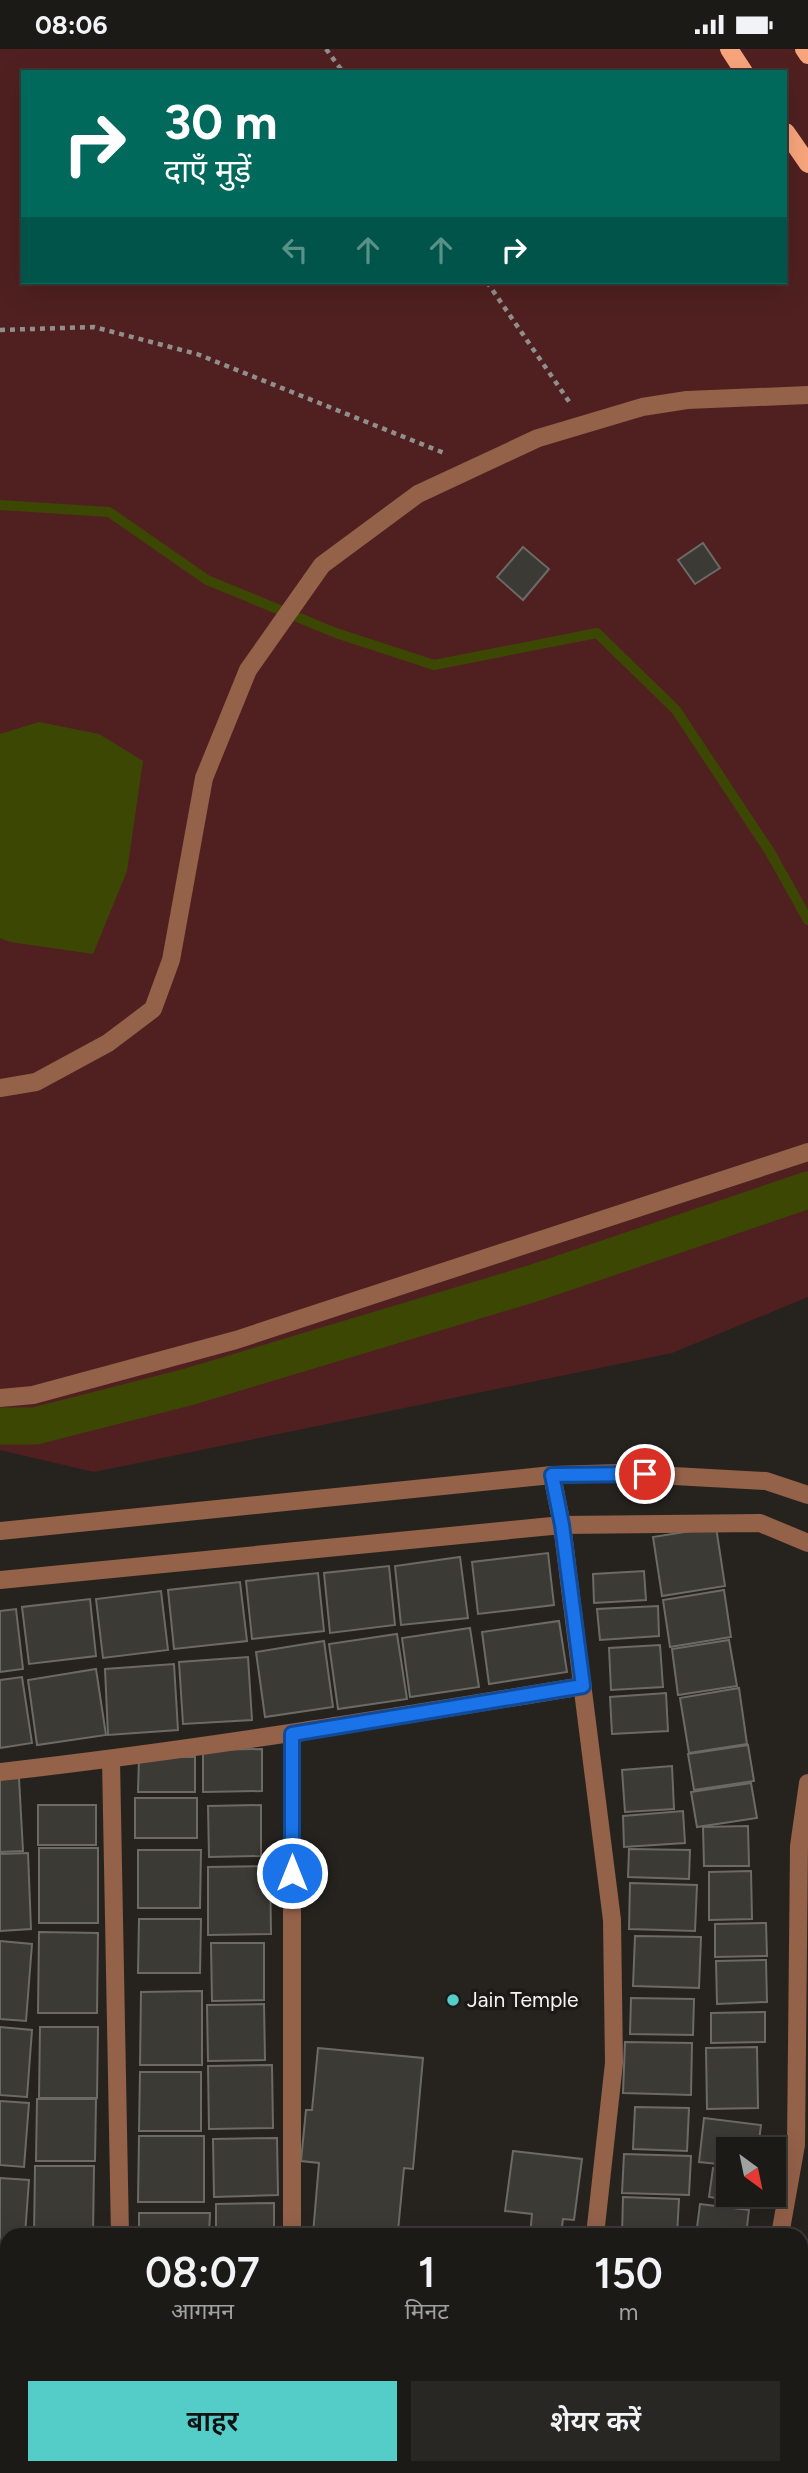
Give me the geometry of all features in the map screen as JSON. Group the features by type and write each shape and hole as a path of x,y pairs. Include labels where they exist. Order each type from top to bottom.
{"main road":[{"path":"729,49 743,70"},
{"path":"804,49 808,55"},
{"path":"787,133 808,164"}],"street":[{"path":"0,1088 36,1082 108,1043 153,1009 171,960 204,778 248,670 322,565 418,494 538,438 642,407 687,400 808,395"},
{"path":"0,1398 33,1395 236,1340 808,1152"},
{"path":"0,1531 552,1475 621,1473 766,1481 808,1495"},
{"path":"552,1475 562,1525 612,1920 614,2063 596,2228"},
{"path":"0,1580 562,1525 760,1523 808,1543"},
{"path":"0,1772 111,1760 292,1734 583,1686"},
{"path":"292,1734 292,2228"},
{"path":"111,1760 120,2228"},
{"path":"781,2228 796,2145 799,1846 808,1783"}],"path":[{"path":"326,49 341,70"},
{"path":"488,284 584,424"},
{"path":"0,330 94,327 197,354 477,466"}],"shaded area":[{"path":"0,49 808,49 808,1297 672,1353 94,1472 0,1450"},
{"path":"39,722 99,734 143,761 127,871 93,954 10,942 0,938 0,734"}],"building":[{"path":"703,543 720,568 695,584 678,560"},
{"path":"523,547 549,569 523,600 497,577"},
{"path":"716,1527 725,1586 662,1596 653,1537"},
{"path":"548,1553 554,1605 478,1614 472,1562"},
{"path":"460,1557 468,1618 401,1625 395,1566"},
{"path":"389,1566 395,1625 330,1633 324,1573"},
{"path":"644,1571 646,1600 594,1603 593,1574"},
{"path":"318,1573 324,1631 252,1639 246,1581"},
{"path":"240,1582 247,1641 174,1649 168,1590"},
{"path":"724,1590 731,1637 670,1647 663,1600"},
{"path":"161,1591 168,1650 103,1658 96,1599"},
{"path":"90,1599 96,1656 29,1664 22,1607"},
{"path":"658,1606 659,1636 600,1640 597,1609"},
{"path":"16,1609 23,1669 0,1672 0,1611"},
{"path":"559,1621 567,1672 489,1684 482,1632"},
{"path":"470,1628 479,1687 410,1697 402,1638"},
{"path":"397,1634 407,1699 338,1709 329,1644"},
{"path":"729,1640 737,1686 678,1695 672,1649"},
{"path":"324,1641 333,1707 265,1717 256,1652"},
{"path":"660,1645 663,1687 611,1690 609,1648"},
{"path":"248,1657 252,1720 183,1724 179,1662"},
{"path":"174,1664 178,1730 108,1735 105,1669"},
{"path":"96,1669 106,1735 37,1745 28,1680"},
{"path":"22,1677 32,1743 0,1748 0,1680"},
{"path":"739,1688 747,1744 689,1753 680,1698"},
{"path":"666,1693 668,1731 612,1734 610,1697"},
{"path":"748,1745 754,1781 694,1790 688,1754"},
{"path":"262,1749 262,1791 203,1792 203,1750"},
{"path":"139,1757 195,1757 195,1792 138,1792"},
{"path":"672,1766 674,1809 625,1812 622,1770"},
{"path":"19,1778 23,1851 0,1852 0,1779"},
{"path":"751,1783 757,1818 697,1827 691,1792"},
{"path":"135,1798 197,1798 197,1838 135,1838"},
{"path":"38,1805 96,1805 96,1845 38,1845"},
{"path":"261,1805 261,1856 209,1857 208,1806"},
{"path":"683,1811 685,1843 624,1847 623,1816"},
{"path":"748,1826 749,1866 704,1866 703,1827"},
{"path":"39,1848 98,1848 98,1923 39,1923"},
{"path":"629,1849 690,1850 689,1879 628,1877"},
{"path":"138,1850 201,1850 200,1908 138,1908"},
{"path":"28,1853 31,1929 0,1931 0,1854"},
{"path":"270,1866 271,1934 208,1935 208,1867"},
{"path":"751,1871 752,1919 709,1920 709,1872"},
{"path":"630,1883 697,1885 695,1931 629,1929"},
{"path":"139,1919 201,1919 200,1973 138,1973"},
{"path":"766,1923 767,1956 715,1957 715,1924"},
{"path":"39,1932 98,1933 97,2013 38,2013"},
{"path":"635,1936 701,1937 699,1988 633,1986"},
{"path":"0,1941 32,1944 26,2021 0,2019"},
{"path":"211,1943 264,1943 264,2000 212,2001"},
{"path":"766,1960 767,2002 717,2004 716,1961"},
{"path":"202,1991 202,2065 140,2065 141,1992"},
{"path":"631,1998 694,1999 693,2035 630,2034"},
{"path":"264,2004 265,2060 208,2061 207,2005"},
{"path":"765,2012 765,2042 711,2043 711,2013"},
{"path":"0,2027 32,2030 27,2097 0,2095"},
{"path":"40,2027 98,2027 97,2098 39,2098"},
{"path":"625,2042 692,2043 691,2095 623,2093"},
{"path":"757,2047 758,2108 707,2109 706,2048"},
{"path":"318,2048 423,2058 413,2169 404,2168 398,2228 314,2228 319,2163 301,2161 306,2110 312,2110"},
{"path":"272,2065 273,2128 209,2129 208,2066"},
{"path":"140,2072 201,2072 201,2131 139,2131"},
{"path":"37,2099 96,2099 95,2161 36,2161"},
{"path":"0,2101 29,2103 24,2167 0,2165"},
{"path":"635,2107 689,2108 687,2151 633,2149"},
{"path":"704,2118 761,2125 760,2137 716,2137 716,2164 699,2162"},
{"path":"139,2136 204,2136 204,2202 138,2202"},
{"path":"277,2138 278,2195 214,2197 213,2139"},
{"path":"513,2151 582,2159 574,2220 563,2219 562,2228 531,2228 532,2214 505,2211"},
{"path":"624,2154 691,2156 689,2195 622,2193"},
{"path":"35,2166 94,2166 93,2228 34,2228"},
{"path":"713,2168 716,2168 716,2198 709,2197"},
{"path":"0,2178 29,2180 26,2228 0,2228"},
{"path":"623,2197 679,2199 677,2228 622,2228"},
{"path":"274,2203 274,2228 216,2228 216,2204"},
{"path":"700,2204 749,2210 747,2228 697,2228"},
{"path":"139,2213 210,2213 209,2228 139,2228"}],"waterway":[{"path":"0,505 109,512 207,580 336,633 434,665 597,633 676,710 770,852 808,920"},
{"path":"0,1426 35,1426 188,1387 534,1283 808,1190"}],"place":[{"name":"Jain Temple","path":"453,2000"}],"route":[{"path":"292,1873 292,1734 583,1686 562,1525 552,1475 645,1474"}]}
